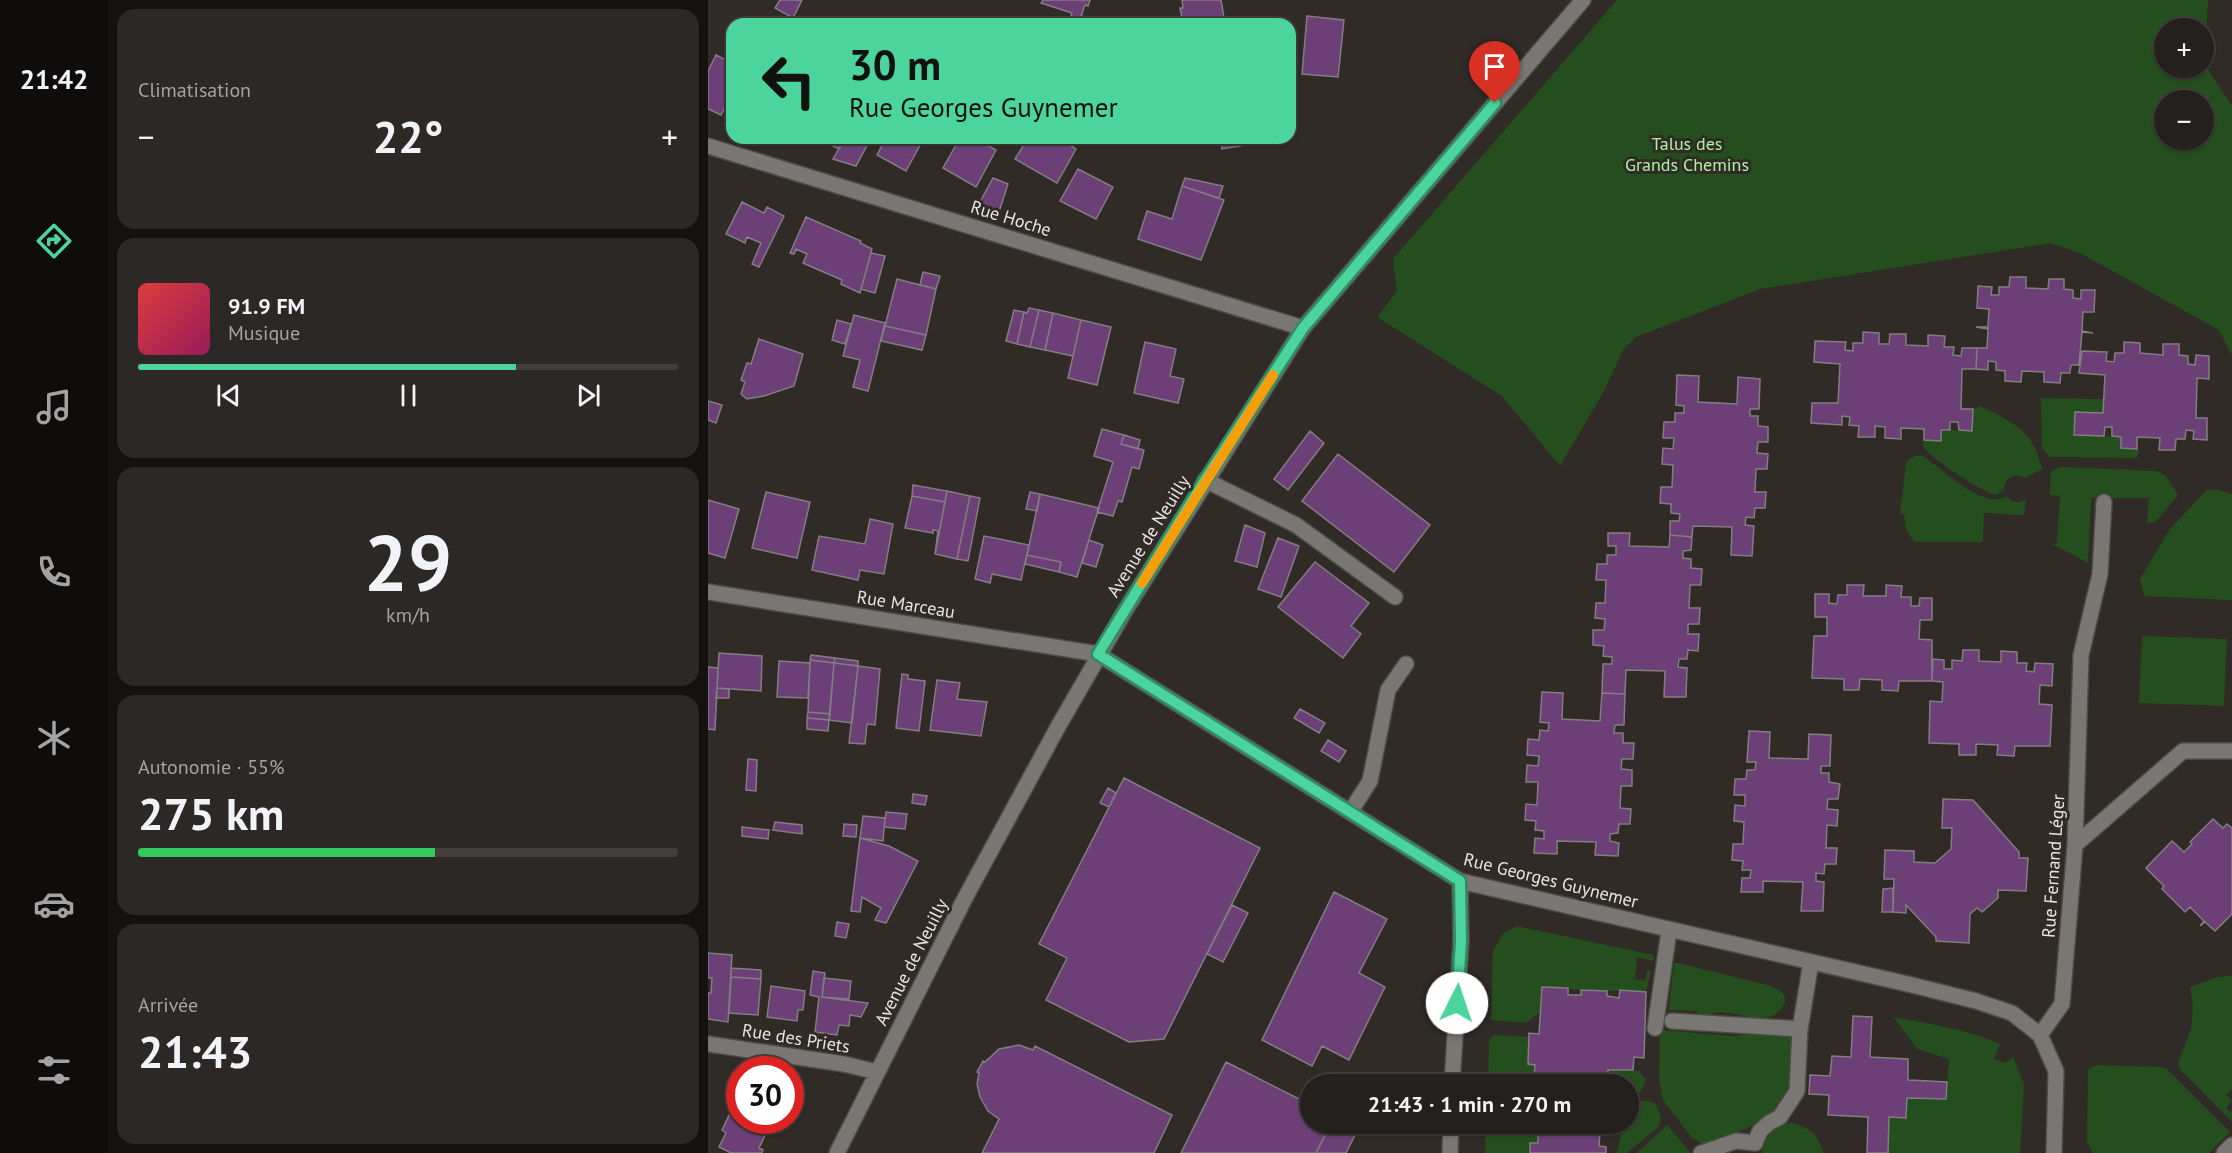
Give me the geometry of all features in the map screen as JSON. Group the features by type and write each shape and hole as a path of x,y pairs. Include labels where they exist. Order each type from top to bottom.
{"street":[{"name":"Avenue de Neuilly","path":"837,1153 965,898 1098,654 1205,480 1303,328 1583,0"},
{"name":"Rue Hoche","path":"708,146 1303,328"},
{"path":"1205,480 1296,525 1395,597"},
{"name":"Rue Fernand Léger","path":"2040,1035 2062,1004 2076,845 2081,655 2100,574 2104,502"},
{"name":"Rue Marceau","path":"708,592 1098,654"},
{"name":"Rue Georges Guynemer","path":"1098,654 1460,881 1976,1001 2012,1013 2040,1035"},
{"path":"1350,812 1370,781 1388,690 1406,664"},
{"path":"2076,845 2183,751 2232,751"},
{"path":"1453,1074 1461,941 1460,881"},
{"path":"1655,1028 1670,931"},
{"path":"1701,1153 1736,1141 1755,1143 1760,1131 1780,1117 1797,1091 1800,1029 1811,962"},
{"path":"1672,1021 1800,1029"},
{"path":"2040,1035 2056,1071 2054,1153"},
{"name":"Rue des Priets","path":"708,1044 844,1064 877,1072"},
{"path":"1450,1134 1450,1153"},
{"path":"2224,1153 2232,1145"}],"green space":[{"name":"Talus des Grands Chemins","path":"1617,0 2208,0 2207,18 2154,18 2154,78 2213,78 2232,106 2232,355 2219,330 2082,254 2051,243 1760,289 1636,337 1623,350 1604,391 1560,466 1502,396 1377,317 1397,291 1393,259"},
{"path":"2041,398 2104,399 2103,413 2075,412 2074,435 2121,437 2121,448 2137,449 2139,452 2137,458 2050,457 2042,448"},
{"path":"1980,406 2024,432 2034,446 2043,469 2024,478 2013,476 2004,486 2004,490 1996,495 1979,488 1956,473 1934,457 1922,444 1924,440 1940,441 1941,430 1972,431 1973,409"},
{"path":"1919,455 1954,480 1988,499 2006,496 2015,502 2020,502 2026,499 2024,515 1984,513 1983,542 1914,542 1906,529 1904,514 1900,514 1906,464 1910,458"},
{"path":"2059,467 2157,471 2166,476 2178,495 2156,522 2147,523 2149,498 2091,498 2088,563 2052,544 2057,543 2060,496 2050,495 2051,472"},
{"path":"2215,489 2232,494 2232,600 2144,596 2140,579 2170,529 2207,490"},
{"path":"2142,636 2227,639 2224,706 2139,703"},
{"path":"1516,926 1654,955 1653,961 1637,957 1635,979 1645,981 1647,970 1651,971 1646,992 1542,987 1540,1012 1526,1023 1491,1020 1493,950 1503,934"},
{"path":"1674,963 1771,986 1780,990 1785,1003 1776,1014 1759,1018 1722,1012 1705,1018 1697,1016 1697,1011 1669,1010"},
{"path":"2232,976 2232,1089 2226,1095 2232,1101 2226,1108 2230,1112 2232,1110 2232,1122 2179,1068 2178,1063 2191,1029 2193,1006 2190,987 2218,977"},
{"path":"1894,1017 1974,1034 2000,1044 1994,1059 2005,1063 2013,1057 2024,1084 2020,1153 1888,1153 1889,1117 1906,1118 1907,1098 1946,1099 1949,1059 1917,1049"},
{"path":"1660,1030 1732,1036 1752,1034 1792,1037 1793,1057 1790,1077 1779,1105 1767,1117 1732,1134 1708,1143 1701,1143 1692,1138 1663,1100 1659,1079"},
{"path":"1493,1035 1529,1037 1528,1064 1535,1065 1534,1074 1488,1074 1489,1042"},
{"path":"2097,1065 2167,1069 2230,1132 2209,1153 2093,1153 2087,1141 2088,1071"},
{"path":"1608,1070 1639,1071 1646,1080 1639,1094 1639,1074 1608,1074"},
{"path":"1639,1101 1656,1104 1660,1116 1658,1127 1627,1153 1617,1153 1622,1134 1639,1134"},
{"path":"1789,1123 1802,1126 1812,1132 1819,1141 1823,1153 1762,1153 1767,1137 1779,1127"},
{"path":"1667,1125 1691,1153 1637,1153"},
{"path":"1486,1134 1538,1134 1538,1143 1530,1153 1485,1153"}],"building":[{"path":"780,0 802,0 793,18 775,8"},
{"path":"1043,0 1090,0 1088,6 1085,5 1081,16 1091,18 1070,18 1072,13 1041,3"},
{"path":"1182,0 1221,0 1224,18 1182,18 1180,8 1183,8"},
{"path":"1307,16 1344,20 1338,77 1302,74"},
{"path":"716,55 726,60 726,105 721,115 708,109 708,71"},
{"path":"829,144 842,144 839,149"},
{"path":"842,144 868,144 856,166 833,159"},
{"path":"883,144 921,144 906,171 877,155"},
{"path":"957,144 985,144 996,150 976,187 943,168"},
{"path":"1024,144 1068,144 1076,149 1057,183 1015,159"},
{"path":"1222,144 1252,144 1222,149"},
{"path":"1078,169 1113,187 1096,219 1060,201"},
{"path":"993,178 1008,184 997,218 975,211"},
{"path":"1185,178 1223,186 1219,198 1182,186"},
{"path":"1182,186 1224,200 1201,260 1138,239 1147,211 1172,219"},
{"path":"742,202 764,213 767,207 784,216 759,267 752,264 761,243 747,237 745,243 726,234"},
{"path":"806,217 861,241 860,243 872,249 860,293 841,284 842,280 803,263 807,254 796,249 794,254 790,253"},
{"path":"871,253 885,256 875,293 861,289"},
{"path":"923,272 940,276 936,289 920,285"},
{"path":"2010,277 2026,277 2026,288 2048,289 2049,279 2064,279 2064,289 2073,290 2073,298 2081,299 2081,290 2095,290 2094,312 2083,312 2082,331 2093,333 2082,332 2079,365 2071,365 2070,373 2061,373 2060,383 2044,382 2044,372 2022,371 2021,382 2005,381 2005,371 1996,370 1996,362 1988,361 1988,370 1976,369 1977,348 1987,348 1988,329 1976,327 1988,327 1989,309 1977,308 1978,286 1992,287 1991,295 1999,295 1999,287 2009,287"},
{"path":"897,279 936,289 926,335 885,326"},
{"path":"1029,308 1039,310 1030,347 1017,344 1024,312 1027,313"},
{"path":"1014,310 1024,312 1017,344 1006,341"},
{"path":"1039,310 1053,313 1045,350 1030,347"},
{"path":"1053,313 1081,320 1073,356 1045,350"},
{"path":"854,315 885,323 868,391 853,387 860,360 843,356"},
{"path":"837,320 851,324 845,344 832,340"},
{"path":"1081,320 1111,327 1097,385 1068,378"},
{"path":"885,326 926,335 922,350 881,341"},
{"path":"1863,332 1879,333 1879,344 1889,344 1890,334 1906,334 1906,345 1928,346 1928,335 1945,336 1944,347 1954,347 1953,355 1961,356 1962,348 1977,348 1976,369 1962,369 1961,409 1973,409 1972,431 1959,430 1958,422 1950,422 1950,430 1941,430 1941,441 1924,440 1924,429 1901,428 1901,439 1885,438 1885,427 1875,426 1875,437 1858,437 1859,426 1849,425 1850,417 1842,416 1842,425 1811,423 1812,403 1838,403 1840,364 1814,362 1815,341 1846,342 1845,350 1853,351 1853,343 1863,343"},
{"path":"759,339 803,354 794,386 747,399 741,394 745,382 741,380 747,363 751,364"},
{"path":"1145,342 1176,349 1170,376 1184,379 1178,403 1134,393"},
{"path":"2124,342 2140,343 2140,353 2163,355 2163,344 2179,344 2179,355 2188,356 2188,364 2195,365 2196,355 2209,356 2209,379 2197,378 2196,418 2207,418 2207,440 2193,439 2194,431 2186,430 2185,439 2176,439 2175,450 2159,450 2160,438 2137,437 2137,449 2121,448 2121,437 2112,436 2112,427 2105,427 2104,436 2074,435 2075,412 2103,413 2105,375 2079,373 2082,351 2107,352 2106,361 2114,362 2115,353 2124,353"},
{"path":"1677,375 1699,376 1698,402 1737,404 1738,377 1760,379 1759,409 1750,409 1750,416 1758,416 1758,426 1768,427 1768,442 1758,442 1757,453 1768,454 1767,469 1756,469 1755,492 1766,492 1765,508 1755,508 1754,518 1746,517 1745,525 1754,526 1752,556 1731,555 1732,527 1693,526 1692,537 1670,535 1670,521 1679,521 1680,514 1671,513 1671,504 1660,503 1661,487 1672,487 1673,465 1662,464 1663,448 1673,449 1674,438 1663,438 1664,422 1675,422 1675,413 1684,413 1684,406 1676,405"},
{"path":"708,401 722,405 716,423 708,420"},
{"path":"1102,429 1124,435 1121,444 1144,450 1139,469 1132,467 1122,502 1118,501 1113,516 1097,512 1113,462 1094,456"},
{"path":"1310,431 1324,443 1288,490 1274,479"},
{"path":"1124,435 1140,440 1138,449 1121,444"},
{"path":"1338,454 1430,525 1394,572 1302,501"},
{"path":"913,485 947,491 945,502 912,496"},
{"path":"947,491 970,496 957,559 935,554"},
{"path":"766,492 810,502 797,558 752,548"},
{"path":"1030,492 1040,494 1037,511 1026,509"},
{"path":"1040,494 1099,508 1077,577 1059,572 1061,562 1027,555"},
{"path":"912,496 945,502 935,554 938,531 933,530 933,533 905,528"},
{"path":"970,496 980,498 968,561 957,559"},
{"path":"708,500 739,509 725,558 708,553"},
{"path":"870,519 893,524 884,574 860,570 858,580 812,570 819,536 865,544"},
{"path":"1245,525 1265,533 1257,567 1235,561"},
{"path":"1608,533 1630,533 1629,546 1669,547 1670,535 1692,537 1691,550 1683,551 1683,558 1691,559 1691,568 1702,569 1701,585 1690,585 1689,608 1700,608 1699,624 1688,624 1688,634 1699,634 1698,651 1688,650 1687,659 1679,659 1678,667 1687,668 1686,697 1664,697 1665,671 1626,670 1625,694 1602,693 1603,664 1612,664 1612,657 1603,656 1604,646 1593,645 1593,630 1604,630 1605,619 1595,618 1596,603 1605,603 1606,580 1596,580 1597,564 1607,564 1607,555 1616,555 1616,546 1608,546"},
{"path":"984,536 1029,545 1021,580 992,574 990,583 975,579"},
{"path":"1278,538 1299,546 1281,597 1258,589"},
{"path":"1089,540 1103,545 1096,567 1082,563"},
{"path":"1027,555 1061,562 1059,572 1025,564"},
{"path":"1315,562 1369,603 1351,626 1361,634 1343,658 1278,607"},
{"path":"1847,585 1864,585 1863,596 1886,596 1886,585 1902,586 1901,597 1911,597 1911,606 1919,606 1920,598 1932,598 1932,620 1920,620 1919,639 1932,640 1932,681 1899,681 1898,691 1882,690 1882,680 1860,679 1859,690 1844,690 1844,679 1812,678 1814,636 1827,636 1827,617 1815,617 1815,594 1829,594 1829,603 1837,604 1838,595 1847,595"},
{"path":"1963,650 1979,650 1979,661 2001,662 2001,651 2017,652 2017,663 2027,663 2026,671 2034,672 2035,663 2053,664 2052,686 2040,685 2039,704 2052,705 2050,746 2015,746 2014,756 1997,755 1998,745 1976,744 1976,755 1959,755 1959,744 1929,743 1930,701 1942,702 1943,682 1932,681 1933,659 1944,660 1944,669 1952,669 1952,660 1962,661"},
{"path":"719,653 762,656 761,691 717,688"},
{"path":"811,655 835,658 834,663 810,660"},
{"path":"835,658 858,661 858,666 834,663"},
{"path":"810,660 834,663 830,714 808,712"},
{"path":"779,661 810,663 808,698 777,697"},
{"path":"834,663 858,666 852,723 829,720"},
{"path":"858,666 880,669 875,725 867,724 865,744 849,743"},
{"path":"708,667 718,668 715,730 708,729"},
{"path":"902,674 908,675 908,679 925,681 919,731 896,728"},
{"path":"937,680 960,683 957,699 987,702 981,736 930,730"},
{"path":"717,688 729,689 729,698 716,698"},
{"path":"1542,692 1563,693 1562,719 1600,721 1602,693 1625,694 1624,725 1615,725 1614,733 1623,733 1623,743 1634,743 1633,759 1622,759 1621,769 1632,770 1632,786 1621,786 1620,808 1631,809 1630,824 1619,824 1618,833 1610,834 1610,841 1619,843 1618,856 1595,855 1596,842 1557,841 1557,854 1534,853 1535,838 1544,839 1544,831 1535,830 1536,821 1525,820 1526,804 1537,805 1538,782 1526,782 1527,765 1538,766 1539,756 1527,755 1528,739 1539,740 1540,730 1548,731 1549,723 1540,722"},
{"path":"1300,709 1325,723 1319,733 1294,718"},
{"path":"808,712 830,714 829,720 807,718"},
{"path":"807,718 829,720 828,731 807,729"},
{"path":"1749,731 1770,732 1769,758 1808,759 1809,734 1831,735 1830,766 1821,766 1821,773 1829,773 1829,782 1840,784 1838,799 1828,799 1827,809 1838,810 1837,826 1827,825 1826,848 1837,848 1836,864 1825,864 1824,874 1816,873 1816,881 1824,882 1823,911 1801,911 1803,882 1763,881 1763,892 1741,892 1742,878 1750,878 1751,870 1742,870 1743,861 1732,860 1733,844 1743,844 1744,822 1734,821 1735,805 1745,806 1745,795 1734,795 1735,779 1746,779 1747,770 1755,770 1756,762 1747,762"},
{"path":"1328,740 1346,751 1339,762 1321,751"},
{"path":"748,759 757,760 756,791 746,790"},
{"path":"1124,778 1260,848 1164,1039 1129,1042 1046,1000 1067,958 1039,944"},
{"path":"1108,788 1116,793 1109,807 1100,803"},
{"path":"913,794 927,796 925,805 912,803"},
{"path":"1943,799 1973,800 2019,852 2019,858 2028,858 2026,891 1998,890 1998,898 1982,912 1977,908 1970,914 1969,943 1936,941 1936,937 1906,905 1906,913 1893,912 1894,879 1884,879 1885,850 1914,851 1914,862 1935,863 1951,849 1952,828 1942,828"},
{"path":"886,812 907,814 905,829 884,827"},
{"path":"863,816 885,818 883,841 860,838"},
{"path":"2213,819 2223,828 2227,824 2232,828 2232,914 2215,931 2205,922 2200,926 2204,921 2190,907 2185,912 2162,889 2164,886 2146,868 2172,841 2184,852 2192,844 2190,842"},
{"path":"775,822 802,825 802,834 773,830"},
{"path":"844,824 857,825 856,837 843,836"},
{"path":"742,827 769,830 768,839 742,836"},
{"path":"860,838 889,846 918,861 886,923 875,920 881,908 862,897 860,912 851,911"},
{"path":"1893,888 1893,912 1882,912 1883,889"},
{"path":"1334,892 1387,919 1359,973 1385,987 1349,1060 1322,1046 1312,1066 1262,1040"},
{"path":"1232,905 1248,913 1223,962 1207,954"},
{"path":"837,922 849,924 846,938 835,936"},
{"path":"708,953 732,955 728,1022 708,1019 708,993 711,993 712,978 708,978"},
{"path":"731,968 761,970 761,979 731,977"},
{"path":"813,971 825,973 822,997 868,1003 861,1017 850,1015 849,1026 839,1025 837,1035 815,1032 819,997 810,995"},
{"path":"731,977 761,979 758,1015 729,1013"},
{"path":"824,978 851,981 849,999 822,997"},
{"path":"771,986 805,991 803,1010 798,1010 797,1021 767,1017"},
{"path":"1542,987 1568,988 1568,995 1581,995 1581,990 1607,991 1607,996 1619,998 1620,990 1646,992 1644,1058 1634,1057 1633,1070 1608,1070 1608,1074 1534,1074 1535,1065 1528,1064 1529,1033 1539,1034"},
{"path":"1853,1016 1872,1017 1870,1057 1908,1059 1908,1080 1947,1082 1946,1099 1907,1098 1906,1118 1889,1117 1888,1153 1867,1153 1868,1117 1828,1115 1829,1095 1809,1094 1810,1075 1830,1076 1832,1056 1851,1057"},
{"path":"1019,1045 1033,1050 1035,1046 1172,1115 1154,1153 982,1153 999,1119 988,1111 980,1097 977,1084 979,1073 977,1072 983,1061 985,1062 999,1049"},
{"path":"1226,1062 1300,1099 1300,1134 1326,1134 1316,1153 1181,1153"},
{"path":"726,1122 726,1133 722,1130"},
{"path":"726,1133 766,1134 759,1148 763,1150 762,1153 731,1153 719,1147"},
{"path":"1326,1134 1356,1134 1346,1153 1316,1153"},
{"path":"1538,1134 1600,1134 1599,1146 1606,1147 1606,1153 1530,1153 1530,1143 1538,1143"}],"slow traffic":[{"path":"1142,583 1273,375"}],"route":[{"path":"1457,1003 1461,941 1460,881 1098,654 1205,480 1303,328 1495,103"}]}
